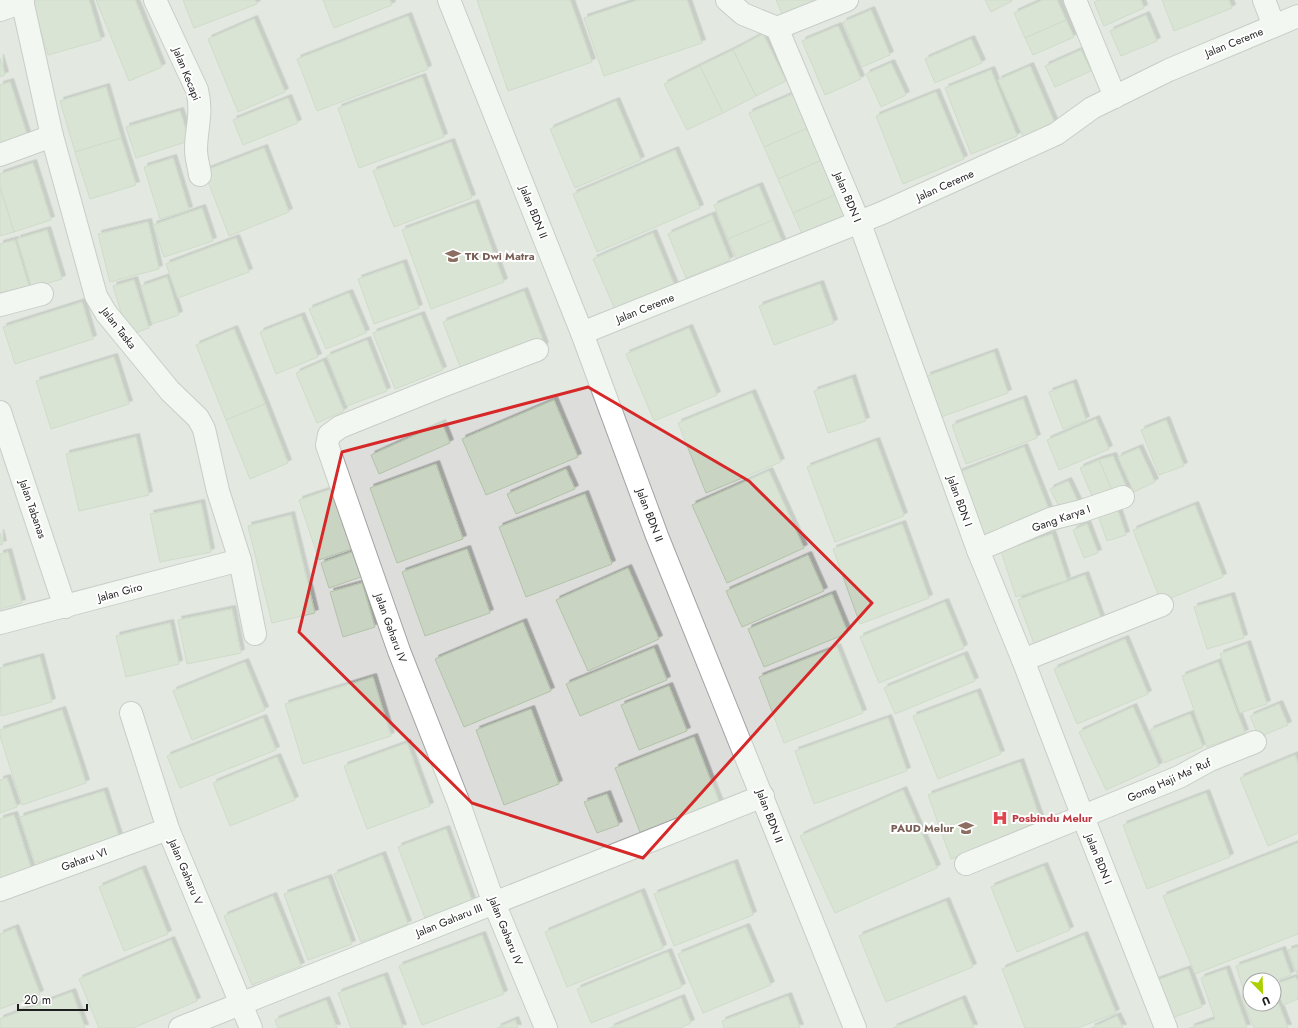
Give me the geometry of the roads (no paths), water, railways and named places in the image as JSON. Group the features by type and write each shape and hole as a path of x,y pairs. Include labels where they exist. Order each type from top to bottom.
{"street":[{"name":"Jalan Kecapi","path":"155,0 197,90 200,102 200,115 196,150 200,175"},
{"name":"Jalan BDN II","path":"449,0 582,333 657,536 763,796 814,929 855,1028"},
{"path":"727,0 743,14 777,28 847,0"},
{"path":"1075,0 1114,97"},
{"path":"1264,0 1274,26"},
{"path":"0,10 22,1"},
{"name":"Jalan Taska","path":"22,1 52,136 96,296 106,313 170,391 198,418 204,429 218,490 240,560 255,634"},
{"name":"Jalan Cereme","path":"582,333 859,222 1050,137 1063,130 1092,108 1196,57 1298,16"},
{"name":"Jalan BDN I","path":"777,28 859,222 978,550 1023,660 1082,817 1166,1028"},
{"path":"0,155 52,136"},
{"path":"0,305 42,294"},
{"name":"Jalan Gaharu IV","path":"537,350 340,427 329,435 328,446 399,651 458,801 494,902 546,1028"},
{"name":"Jalan Tabanas","path":"0,412 4,435 65,607"},
{"name":"Gang Karya I","path":"978,550 1050,519 1082,511 1122,496"},
{"name":"Jalan Giro","path":"0,623 240,560"},
{"path":"1023,660 1162,605"},
{"name":"Jalan Gaharu V","path":"130,713 168,828 251,1028"},
{"name":"Gomg Haji Ma’ Ruf","path":"966,864 1180,777 1210,760 1255,742"},
{"name":"Jalan Gaharu III","path":"180,1028 763,796"},
{"name":"Gaharu VI","path":"0,890 168,828"}],"place":[{"name":"TK Dwi Matra","path":"453,256"},
{"name":"Posbindu Melur","path":"1000,818"},
{"name":"PAUD Melur","path":"966,828"}]}
